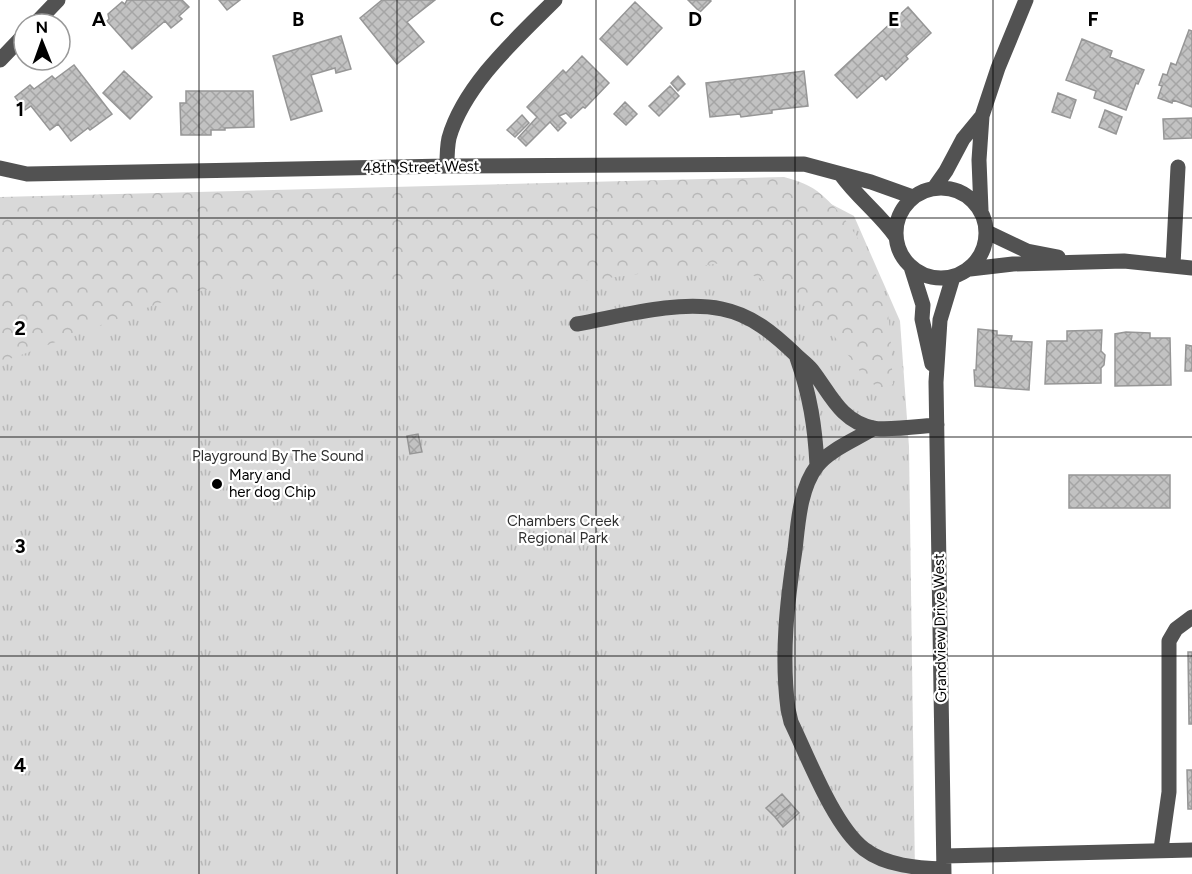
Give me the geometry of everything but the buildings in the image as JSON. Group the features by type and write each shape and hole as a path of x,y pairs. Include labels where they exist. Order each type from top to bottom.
{"street":[{"path":"46,12 58,0"},
{"path":"447,166 449,139 477,83 497,59 555,0"},
{"path":"970,269 981,255 987,232 981,210 979,160 982,116 998,68 1026,0"},
{"path":"0,60 12,48"},
{"path":"934,188 963,140 982,116"},
{"name":"48th Street West","path":"0,168 27,174 447,166 804,164 871,182 913,197"},
{"path":"1173,265 1178,167"},
{"path":"842,176 855,193 884,220 896,237"},
{"path":"981,210 962,192 950,188 934,188 913,197 905,205 898,218 896,237 898,248 911,267 925,276 939,279 953,277 970,269 988,265 1134,262 1192,268"},
{"path":"987,232 1027,251 1084,262"},
{"name":"Grandview Drive West","path":"911,267 923,305 922,319 936,382"},
{"name":"Grandview Drive West","path":"944,866 936,382 940,320 953,277"},
{"path":"577,324 673,308 723,309 755,322 773,333 811,369 831,400 847,414 874,428"},
{"path":"796,355 808,389 815,425 817,465 807,488 799,519 786,609 787,698 791,722 837,816 850,837 880,858 917,868 1161,849 1192,850"},
{"path":"817,465 839,448 874,428 937,425"},
{"path":"1161,849 1169,792 1169,641 1176,629 1192,617"}],"green space":[{"path":"784,177 813,189 834,206 863,247 878,278 889,319 893,384 881,391 862,374 821,318 781,287 722,263 539,287 240,286 189,292 13,358 0,360 0,197"},
{"name":"Chambers Creek Regional Park","path":"787,181 854,216 900,321 909,447 915,874 0,874 0,200"}],"place":[{"name":"Mary and her dog Chip","path":"217,484"}],"park label":[{"name":"Playground By The Sound","path":"278,456"}]}
